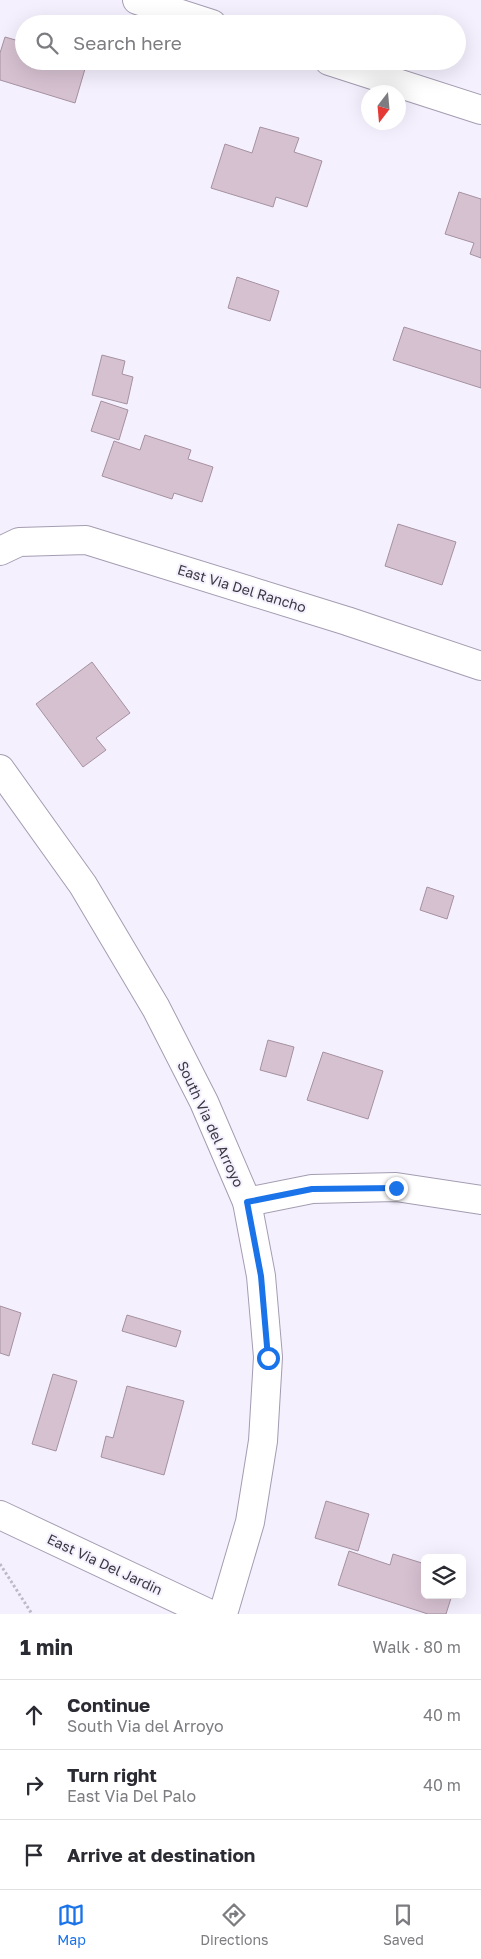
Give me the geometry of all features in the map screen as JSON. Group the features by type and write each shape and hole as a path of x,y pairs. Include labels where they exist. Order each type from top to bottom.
{"street":[{"path":"137,0 184,15"},
{"path":"357,70 481,110"},
{"name":"East Via Del Rancho","path":"0,551 19,542 86,540 347,621 481,666"},
{"name":"South Via del Arroyo","path":"0,769 83,885 156,1008 204,1102 247,1202 261,1276 268,1358 263,1441 250,1522 223,1614"},
{"path":"247,1202 312,1189 396,1188 481,1200"},
{"name":"East Via Del Jardin","path":"0,1515 210,1614"}],"path":[{"path":"0,1564 32,1614"}],"building":[{"path":"5,37 15,40 15,70 85,70 75,103 0,80 0,53"},
{"path":"260,127 299,138 294,152 322,161 307,207 276,197 273,207 211,188 225,144 252,153"},
{"path":"459,192 481,199 481,258 470,254 474,243 445,234"},
{"path":"237,277 279,291 270,321 228,308"},
{"path":"404,327 481,351 481,388 393,360"},
{"path":"102,355 125,361 122,374 133,377 127,404 92,395"},
{"path":"101,401 128,410 119,440 91,431"},
{"path":"145,435 191,450 188,459 213,467 202,502 174,493 172,499 102,476 114,441 140,450"},
{"path":"398,524 456,542 442,585 385,566"},
{"path":"92,662 130,713 96,738 106,750 83,767 36,704"},
{"path":"427,887 454,896 447,919 420,910"},
{"path":"268,1040 294,1047 286,1077 260,1070"},
{"path":"323,1052 383,1071 368,1119 307,1100"},
{"path":"0,1306 21,1313 9,1356 0,1353"},
{"path":"127,1315 181,1331 176,1347 122,1331"},
{"path":"53,1374 77,1381 56,1451 32,1444"},
{"path":"127,1386 184,1401 164,1475 101,1457 106,1436 113,1438"},
{"path":"326,1501 369,1514 358,1551 315,1538"},
{"path":"349,1551 390,1565 393,1554 421,1563 421,1599 451,1599 446,1614 428,1614 338,1585"}],"route":[{"path":"268,1358 261,1276 247,1202 312,1189 396,1188"}]}
